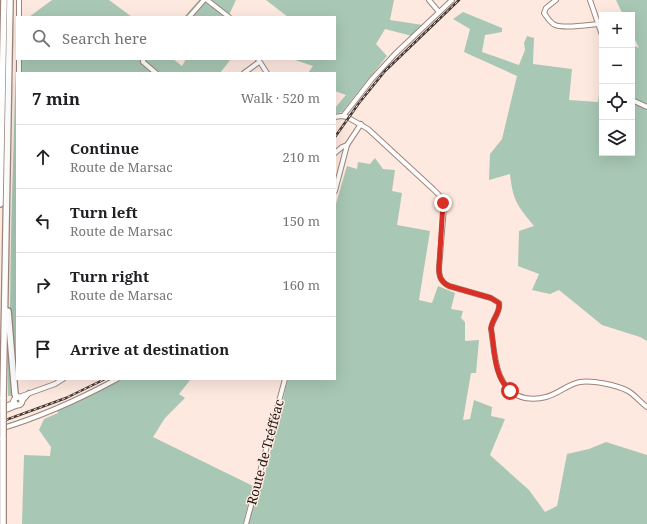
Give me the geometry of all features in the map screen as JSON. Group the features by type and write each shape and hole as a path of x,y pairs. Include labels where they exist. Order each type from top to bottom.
{"highway":[{"path":"0,204 4,0"},
{"path":"3,524 5,272 10,0"},
{"path":"5,272 7,279 8,311 15,394 18,400"}],"main road":[{"path":"0,408 12,404 18,400"},
{"path":"0,412 18,400"}],"street":[{"path":"19,0 19,16"},
{"path":"190,16 205,0 227,16"},
{"path":"429,0 439,12"},
{"path":"344,116 372,79 395,54 452,0"},
{"path":"556,0 544,10 544,13 550,22 555,25 563,26 599,24 590,0"},
{"path":"19,60 19,72"},
{"path":"143,60 145,65 155,72"},
{"path":"245,72 259,60 266,72"},
{"path":"635,101 647,107"},
{"path":"336,117 344,116 361,124 434,189 442,198 444,207 439,268 440,277 445,284 449,286 491,298 499,303 499,310 492,322 491,328 498,371 506,387 518,396 537,399 547,397 575,383 590,382 622,388 632,394 647,407"},
{"path":"336,187 347,145 361,124"},
{"path":"336,152 342,146 347,145"},
{"path":"18,400 33,391 55,384 61,380"},
{"path":"0,429 81,398 115,380"},
{"name":"Route de Tréfféac","path":"246,524 285,380"}],"green space":[{"path":"52,0 109,0 131,16 30,16"},
{"path":"199,0 236,0 230,16 185,16"},
{"path":"266,0 394,0 390,20 423,25 412,36 385,29 376,44 387,56 342,112 336,114 336,107 346,95 336,91 336,72 309,72 313,66 295,60 336,60 336,16 287,16"},
{"path":"616,0 647,0 647,341 640,337 602,325 559,290 550,294 532,290 539,274 518,266 519,231 534,226 514,197 510,174 489,180 490,154 502,139 517,76 464,52 470,29 453,19 463,12 502,28 502,32 485,35 482,52 519,65 525,50 524,43 527,36 534,38 533,64 572,69 569,100 598,102 599,95 599,156 635,156 635,46 639,48 635,40 635,12 622,12"},
{"path":"16,60 174,60 182,66 185,60 230,60 221,72 16,72 17,380 14,396 8,396 8,346 11,327 11,234"},
{"path":"375,158 383,169 395,170 392,191 402,193 397,225 430,231 419,300 432,303 438,286 455,293 451,309 463,311 461,318 465,322 465,341 479,340 476,373 471,373 463,420 470,419 474,400 492,407 491,416 505,419 490,455 529,490 545,512 557,506 567,454 589,449 606,442 647,455 647,524 248,524 257,489 261,490 288,380 336,380 336,204 347,166 357,169 358,162 370,164"},
{"path":"109,380 190,380 179,394 185,398 165,418 153,437 253,486 243,524 22,524 24,455 50,456 51,447 39,430 44,419 58,413 57,405 79,396"}],"railway":[{"path":"336,136 359,103 385,71 459,0"},
{"path":"0,422 66,398 103,380"}],"route":[{"path":"443,203 444,207 439,268 441,281 454,288 491,298 499,303 499,310 492,322 491,328 498,371 504,384 510,391"}]}
